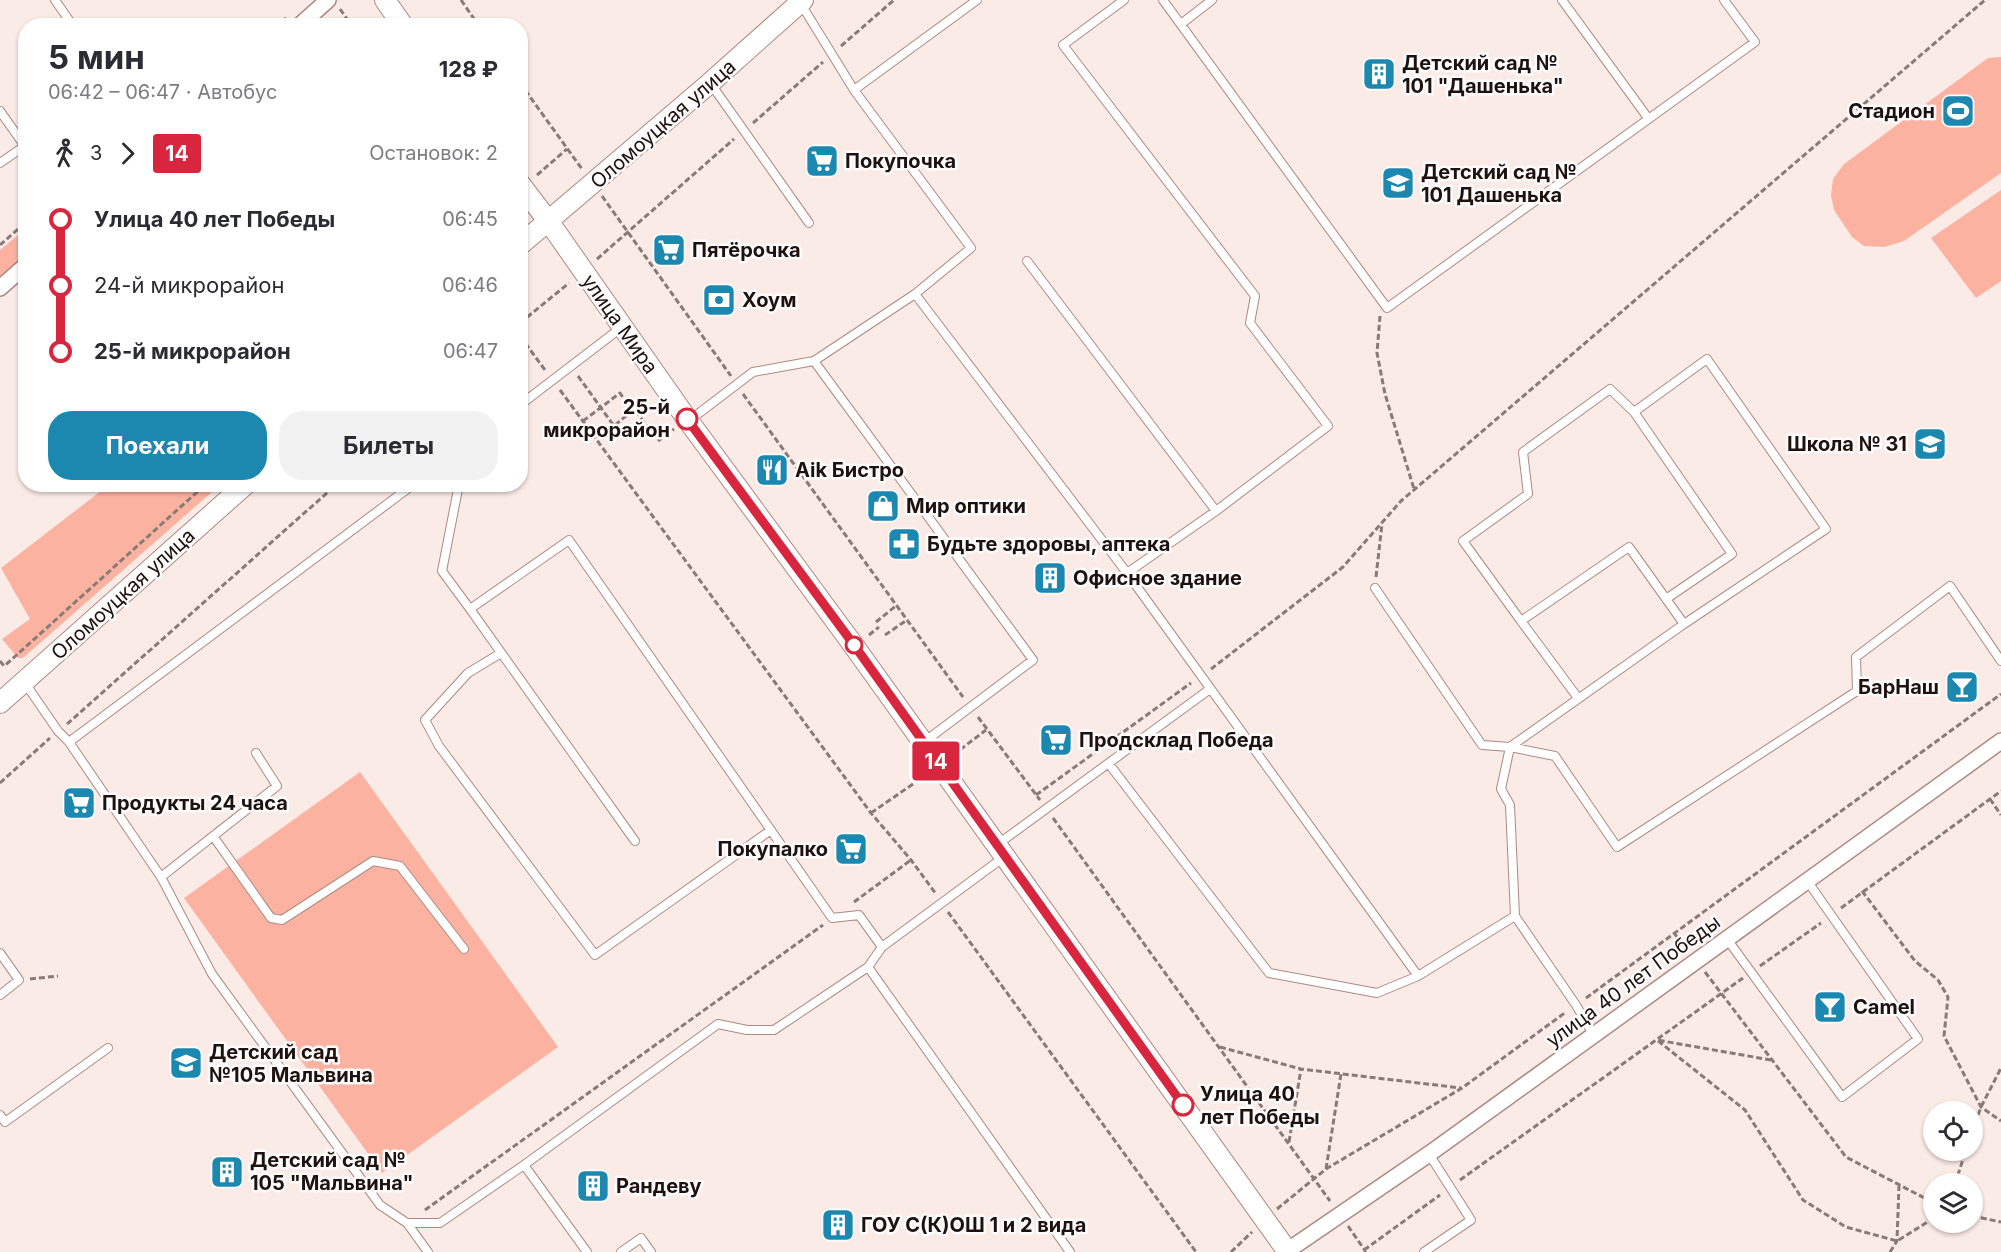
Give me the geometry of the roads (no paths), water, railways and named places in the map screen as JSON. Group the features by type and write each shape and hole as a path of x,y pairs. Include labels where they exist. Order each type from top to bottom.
{"street":[{"path":"384,0 397,18"},
{"name":"Оломоуцкая улица","path":"528,239 710,83 800,1"},
{"path":"312,18 334,4"},
{"name":"улица Мира","path":"528,194 689,422 924,742 1287,1252"},
{"path":"0,288 18,273"},
{"name":"Оломоуцкая улица","path":"0,703 237,492"},
{"name":"улица 40 лет Победы","path":"1287,1252 1594,1036 2001,741"}],"lane":[{"path":"56,0 68,18"},
{"path":"854,90 978,0"},
{"path":"1124,0 1063,45 1255,296 1250,323 1328,426 1127,573"},
{"path":"1163,0 1387,308 1755,42 1724,0"},
{"path":"1181,24 1212,0"},
{"path":"1562,0 1648,118"},
{"path":"689,422 753,372 814,361 915,294 971,248 854,90 800,1"},
{"path":"710,83 809,223"},
{"path":"0,111 18,135"},
{"path":"1,159 18,149"},
{"path":"1027,261 1216,510"},
{"path":"915,294 1127,573 1418,976"},
{"path":"528,399 622,327"},
{"path":"1594,1036 1576,1005 1515,916 1510,805 1501,789 1510,747 1684,624 1826,529 1707,359 1634,412"},
{"path":"814,361 1033,660 924,742"},
{"path":"1578,698 1463,541 1528,494 1522,452 1610,389 1634,412 1732,554 1666,599"},
{"path":"69,742 403,492"},
{"path":"457,492 442,571 635,841"},
{"path":"470,609 569,540 832,918 859,915 882,947"},
{"path":"1521,621 1629,547 1684,624"},
{"path":"1375,588 1482,745 1510,747 1555,756 1617,847 1857,690 1856,657 1950,585 2001,661"},
{"path":"501,653 468,673 425,720 440,746 595,955 771,830"},
{"path":"24,682 58,731 69,742 161,877 212,974 380,1205 407,1223 428,1252"},
{"path":"407,1223 440,1223 718,1024 747,1029 774,1030 868,967 882,947 942,903 1047,809 1210,689"},
{"path":"161,877 277,786 256,753"},
{"path":"1109,764 1269,973 1377,993 1418,976 1515,916"},
{"path":"213,837 271,918 282,920 373,861 400,866 464,949"},
{"path":"1727,939 1842,1097 1918,1039 1808,882"},
{"path":"0,952 19,980 0,995"},
{"path":"868,967 1070,1252"},
{"path":"0,1115 5,1122 108,1048"},
{"path":"1424,1252 1472,1221 1429,1154"},
{"path":"524,1165 586,1252"},
{"path":"621,1252 641,1238 651,1252"}],"place":[{"name":"Детский сад № 101 \"Дашенька\"","path":"1379,74"},
{"name":"Стадион","path":"1958,111"},
{"name":"Покупочка","path":"822,161"},
{"name":"Детский сад № 101 Дашенька","path":"1398,183"},
{"name":"Пятёрочка","path":"669,250"},
{"name":"Хоум","path":"719,300"},
{"name":"25-й микрорайон","path":"687,419"},
{"name":"Школа № 31","path":"1930,444"},
{"name":"Aik Бистро","path":"772,470"},
{"name":"Мир оптики","path":"883,506"},
{"name":"Будьте здоровы, аптека","path":"904,544"},
{"name":"Офисное здание","path":"1050,578"},
{"name":"БарНаш","path":"1962,687"},
{"name":"Продсклад Победа","path":"1056,740"},
{"name":"Продукты 24 часа","path":"79,803"},
{"name":"Покупалко","path":"851,849"},
{"name":"Camel","path":"1830,1007"},
{"name":"Детский сад №105 Мальвина","path":"186,1063"},
{"name":"Улица 40 лет Победы","path":"1183,1105"},
{"name":"Детский сад № 105 \"Мальвина\"","path":"227,1172"},
{"name":"Рандеву","path":"593,1186"},
{"name":"ГОУ С(К)ОШ 1 и 2 вида","path":"838,1225"}]}
